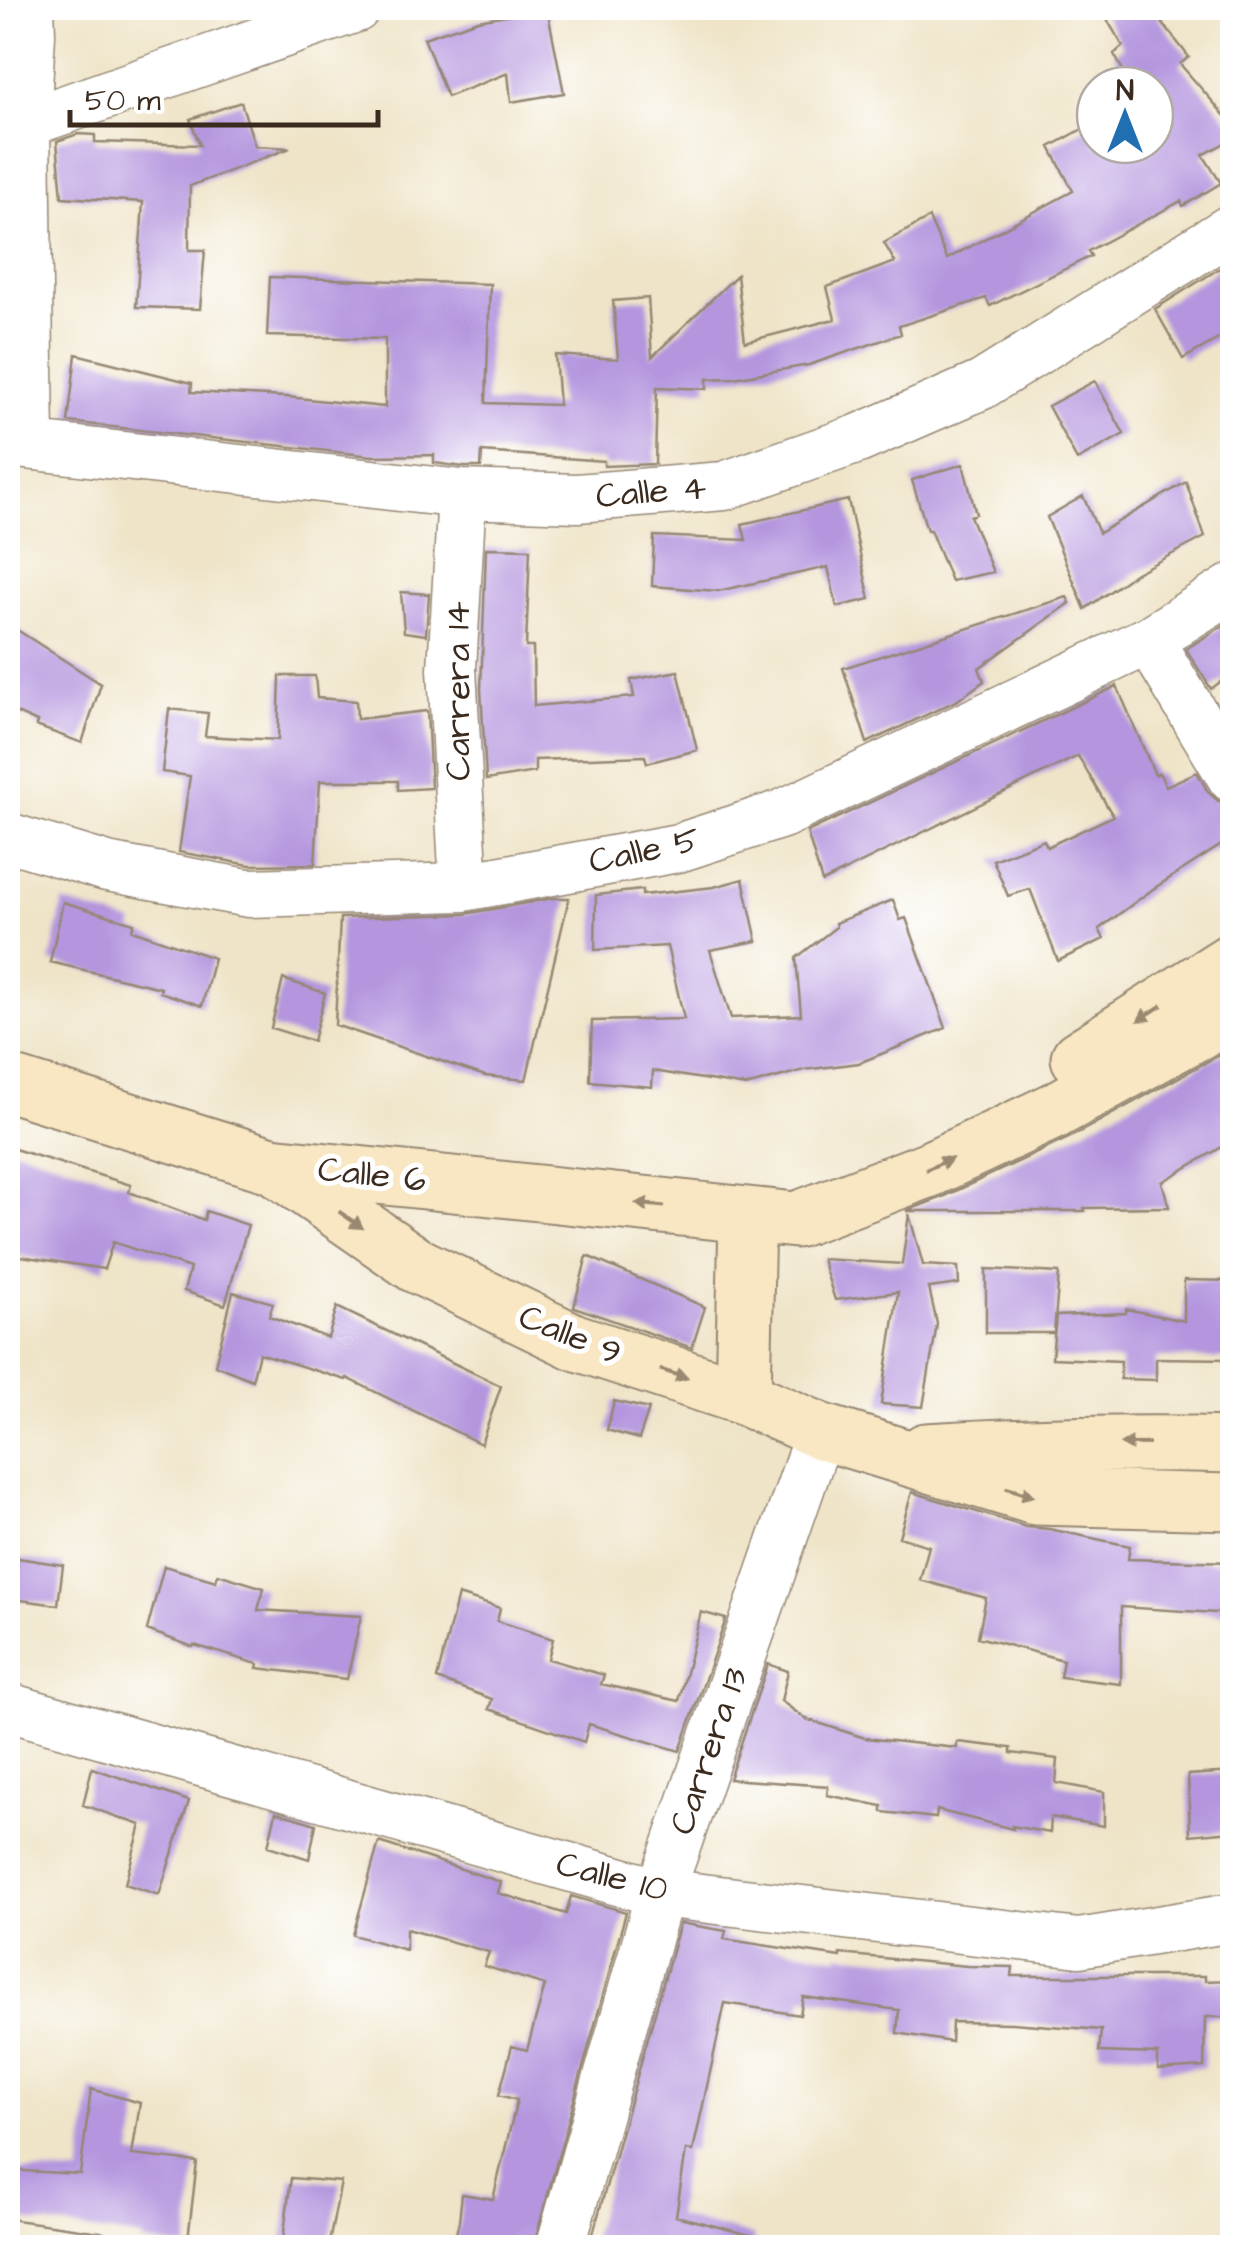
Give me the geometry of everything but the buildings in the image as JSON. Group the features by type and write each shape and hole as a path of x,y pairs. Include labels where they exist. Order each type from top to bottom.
{"street":[{"path":"19,444 17,123 31,34 30,8"},
{"path":"17,123 356,8"},
{"name":"Calle 4","path":"19,444 462,494 577,498 724,486 858,439 982,385 1232,228"},
{"name":"Carrera 14","path":"462,494 452,669 464,887"},
{"name":"Calle 5","path":"8,837 106,867 248,893 464,887 678,848 782,814 1149,640 1232,588"},
{"path":"1149,640 1232,778"},
{"path":"743,1396 747,1216 786,1190 914,1136 1080,1058 1232,961"},
{"name":"Calle 6","path":"8,1082 271,1164 796,1220 930,1168 1056,1110 1232,1013"},
{"name":"Calle 9","path":"271,1164 416,1264 575,1342 743,1396 820,1430 1035,1497 1232,1502"},
{"name":"Carrera 13","path":"560,2248 660,1893 820,1430"},
{"name":"Calle 9","path":"893,1452 1034,1445 1232,1446"},
{"name":"Calle 10","path":"8,1708 660,1893 1079,1943 1232,1918"}]}
